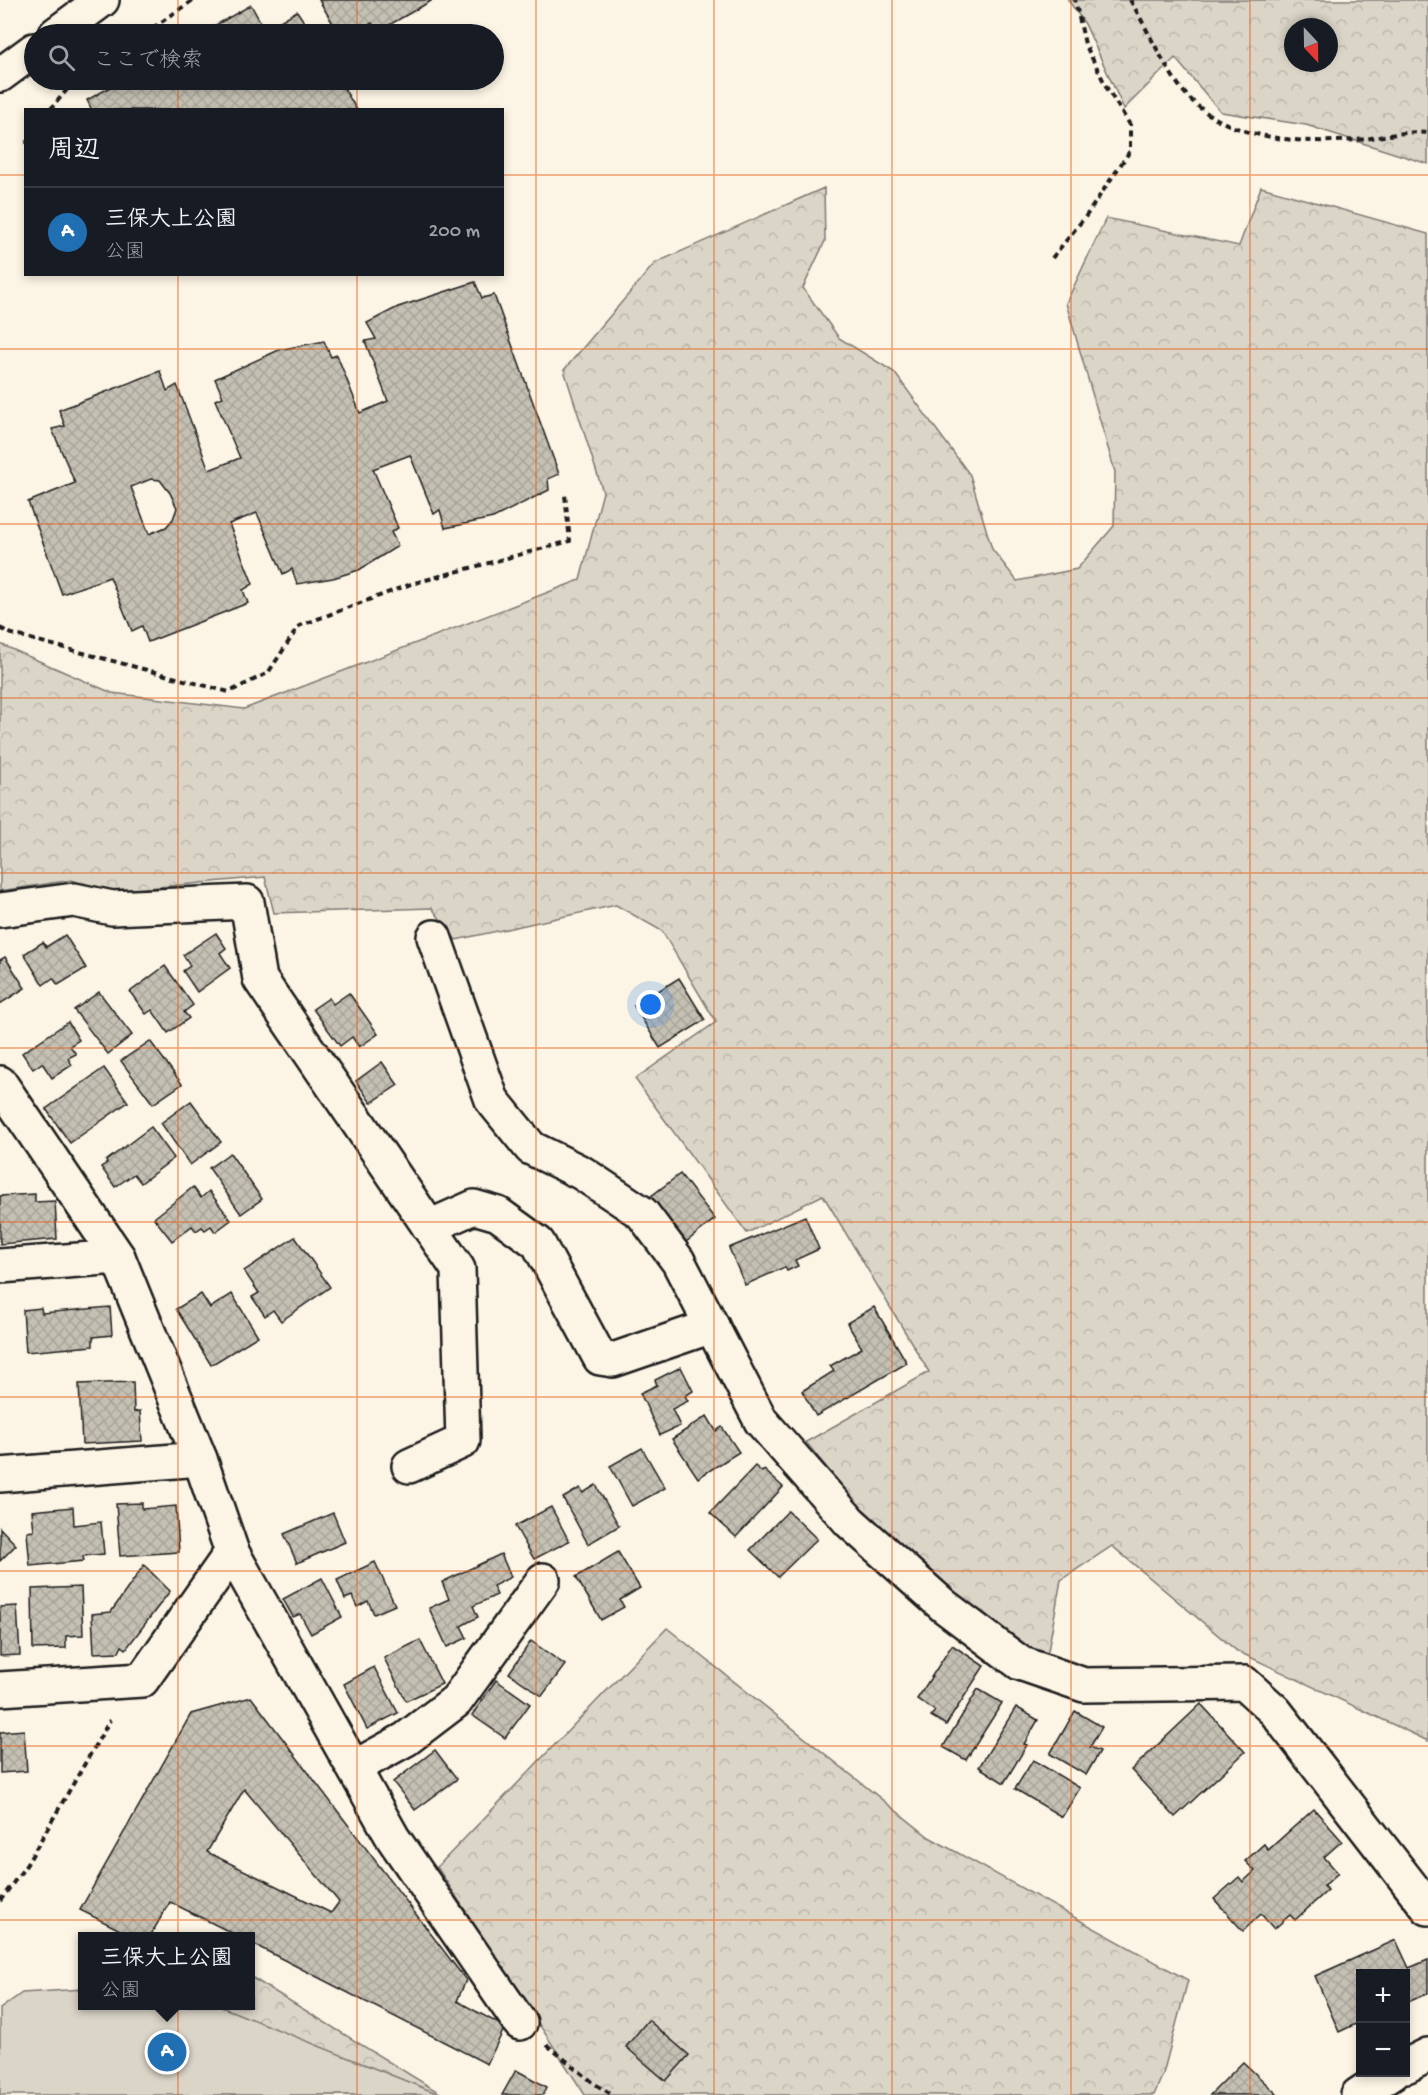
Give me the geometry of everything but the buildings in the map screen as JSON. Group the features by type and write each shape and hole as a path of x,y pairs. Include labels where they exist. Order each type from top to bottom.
{"street":[{"path":"70,24 102,0"},
{"path":"0,75 24,57"},
{"path":"0,910 74,900 112,908 248,902 260,979 458,1269 463,1441 409,1466"},
{"path":"434,937 492,1100 531,1148 582,1173 642,1213 678,1261 761,1421 850,1522 944,1606 1020,1663 1084,1685 1244,1683 1275,1711 1428,1908"},
{"path":"0,1083 118,1257 200,1459 232,1552 393,1838 520,2023"},
{"path":"429,1227 474,1207 498,1214 538,1243 600,1358 613,1360 712,1326"},
{"path":"0,1266 118,1257"},
{"path":"0,1475 200,1459"},
{"path":"0,1689 142,1680 232,1552"},
{"path":"355,1767 406,1739 456,1701 543,1580"},
{"path":"1410,2064 1428,2055"},
{"path":"1358,2095 1387,2077"}],"path":[{"path":"159,24 194,0"},
{"path":"1052,258 1086,216 1130,151 1130,125 1107,90 1086,44 1075,0"},
{"path":"1130,0 1180,87 1207,114 1239,128 1282,140 1355,140 1418,132 1428,133"},
{"path":"52,108 67,90"},
{"path":"0,628 12,634 229,692 268,673 299,626 411,584 570,541 565,495"},
{"path":"0,1901 27,1864 114,1713 142,1680"},
{"path":"520,2023 595,2084 613,2095"}],"green space":[{"path":"1068,0 1428,0 1428,164 1306,125 1221,112 1175,58 1124,109 1085,24"},
{"path":"1261,187 1428,234 1428,1741 1237,1651 1112,1546 1061,1580 1046,1662 923,1574 860,1509 806,1442 929,1372 823,1195 747,1233 635,1079 716,1022 662,931 616,905 456,940 432,908 274,913 265,877 105,892 72,880 0,891 0,644 112,693 244,709 580,580 603,492 564,370 655,263 824,188 825,241 803,288 839,338 894,372 970,475 992,549 1017,581 1077,569 1114,526 1115,472 1066,303 1106,218 1239,246"},
{"path":"667,1628 929,1837 1188,1980 1163,2074 1154,2095 585,2095 437,1867"},
{"path":"255,1979 443,2095 187,2095 153,2010 255,2010"},
{"path":"78,1989 78,2010 229,2010 441,2095 0,2095 0,2009 22,1993"}],"place":[{"name":"三保大上公園","path":"167,2052"}]}
